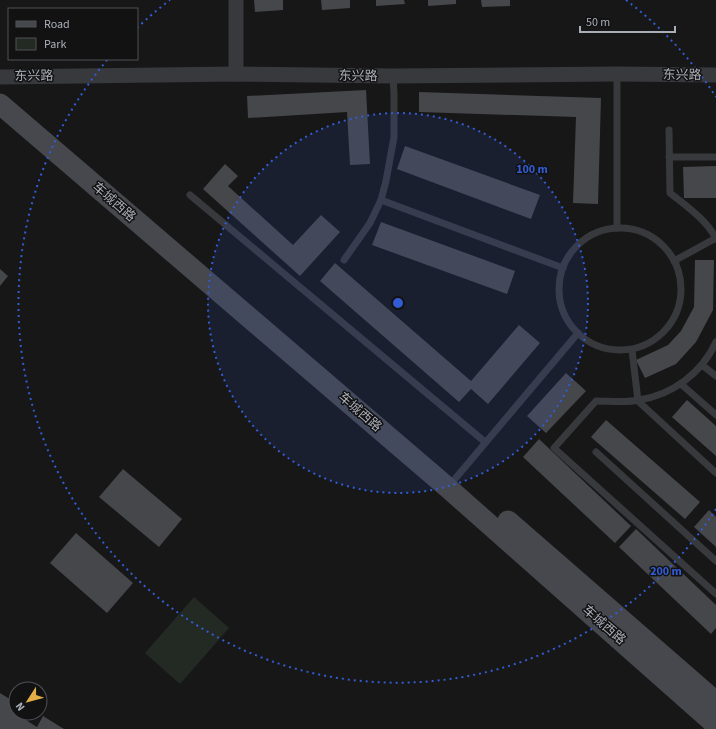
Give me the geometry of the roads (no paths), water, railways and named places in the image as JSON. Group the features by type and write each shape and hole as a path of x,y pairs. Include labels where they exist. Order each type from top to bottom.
{"main road":[{"name":"车城西路","path":"0,87 452,482 716,725"},
{"name":"车城西路","path":"0,104 716,702"}],"street":[{"path":"236,0 236,74"},
{"name":"东兴路","path":"0,77 236,74 393,76 617,74 716,75"}],"lane":[{"path":"617,74 617,228"},
{"path":"344,260 370,223 381,200 394,137 393,76"},
{"path":"669,130 670,193 698,215 716,238 674,261"},
{"path":"669,157 716,157"},
{"path":"190,195 485,442"},
{"path":"381,200 563,268"},
{"path":"708,227 716,227"},
{"path":"617,228 630,229 644,233 656,240 666,249 674,261 680,276 681,292 678,308 671,323 660,335 647,344 632,350 612,350 594,344 578,333 568,322 562,309 559,296 559,281 569,255 579,244 590,236 617,228"},
{"path":"452,482 578,333"},
{"path":"716,342 702,365 676,387 657,396 638,401 596,401 554,448 716,594"},
{"path":"632,350 638,401 716,473"},
{"path":"702,365 716,376"},
{"path":"681,384 716,415"},
{"path":"596,452 716,561"}]}
